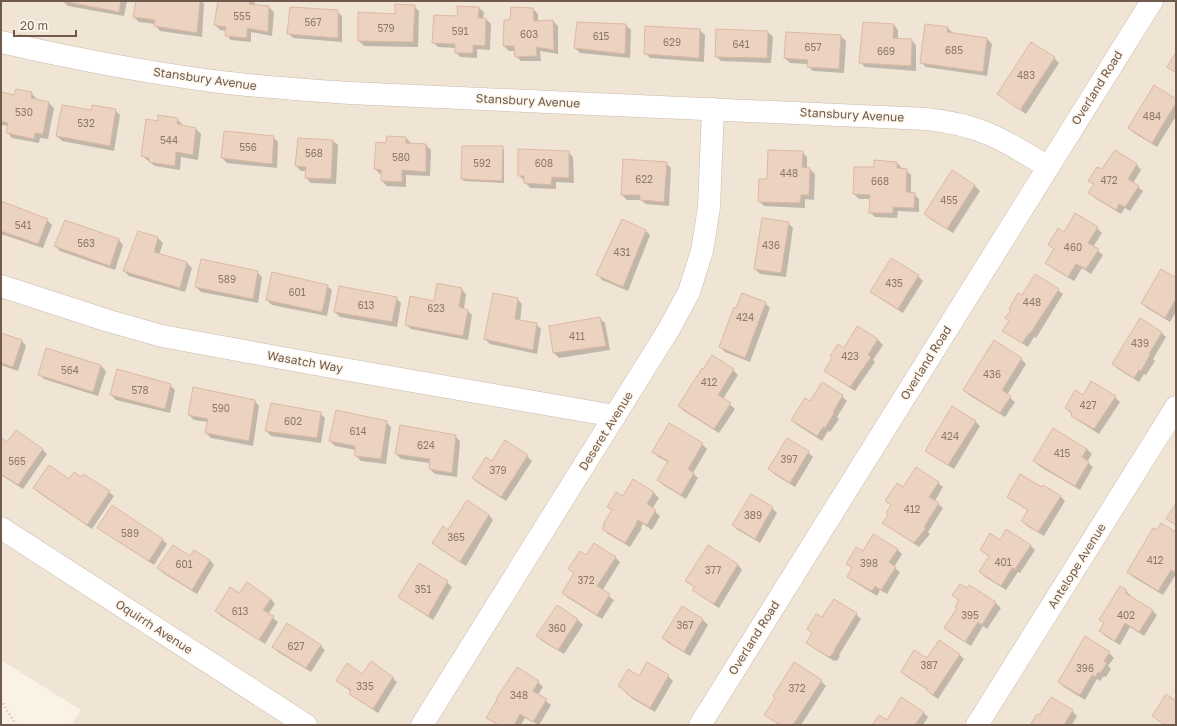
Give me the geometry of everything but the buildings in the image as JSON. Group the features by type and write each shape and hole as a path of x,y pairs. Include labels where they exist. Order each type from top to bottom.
{"street":[{"name":"Overland Road","path":"700,725 1152,1"},
{"name":"Stansbury Avenue","path":"1,42 63,56 142,71 213,82 283,89 910,118 944,121 962,124 994,136 1009,143 1048,167"},
{"name":"Deseret Avenue","path":"422,725 680,311 689,292 702,251 707,222 713,109"},
{"name":"Wasatch Way","path":"1,286 109,321 162,336 615,416"},
{"name":"Antelope Avenue","path":"977,725 1176,407"},
{"name":"Oquirrh Avenue","path":"1,528 306,725"}],"path":[{"path":"1,700 16,725"}],"shaded area":[{"path":"1,1 1176,1 1176,725 71,725 81,710 1,660"}]}
